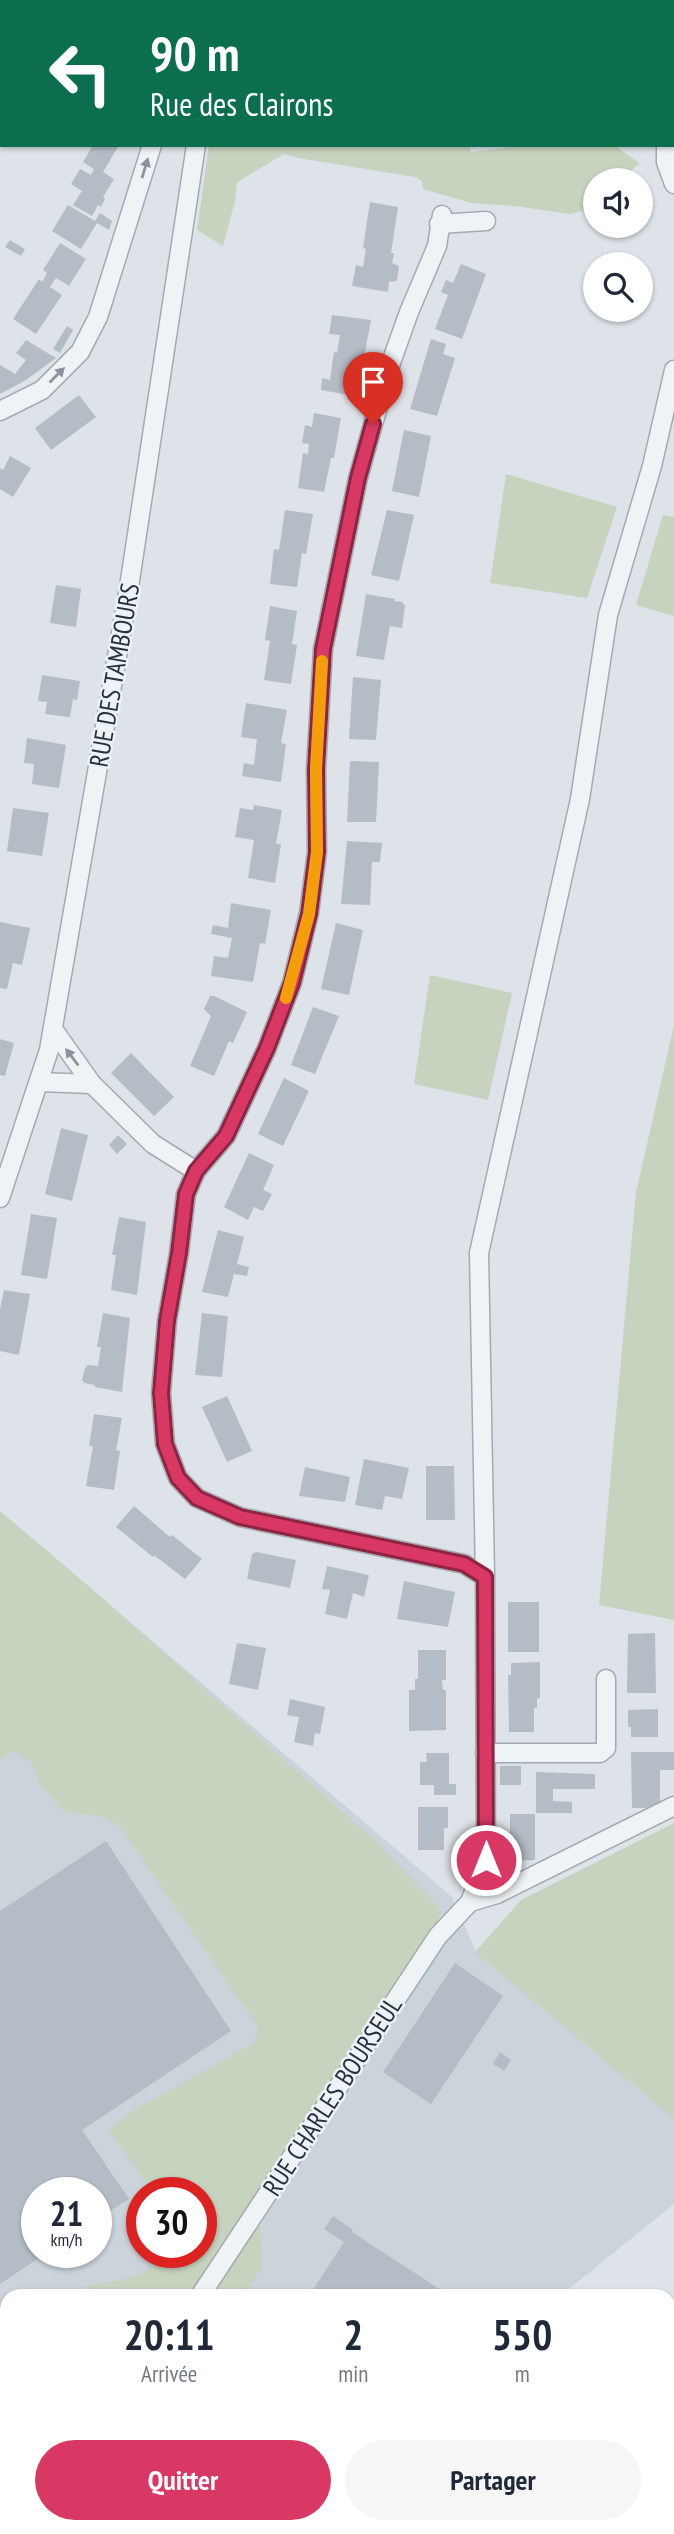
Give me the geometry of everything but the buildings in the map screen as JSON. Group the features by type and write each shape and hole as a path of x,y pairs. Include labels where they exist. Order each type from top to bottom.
{"street":[{"path":"0,411 42,390 80,352 98,317 151,147"},
{"name":"RUE DES TAMBOURS","path":"0,1198 39,1082 53,1029 129,587 197,147"},
{"path":"666,147 666,162 674,184"},
{"path":"485,1577 464,1564 240,1517 197,1498 178,1478 165,1444 161,1393 167,1321 186,1194 196,1171 226,1136 267,1048 292,983 309,914 317,852 316,769 323,649 358,478 388,371 437,246 440,220 486,221"},
{"path":"470,1902 486,1860 485,1577 479,1253 580,799 608,615 652,466 674,370"},
{"path":"53,1029 92,1084 153,1144 196,1171"},
{"path":"39,1082 92,1084"},
{"path":"485,1753 600,1753 606,1748 606,1679"},
{"path":"470,1902 497,1894 674,1806"},
{"name":"RUE CHARLES BOURSEUL","path":"205,2289 438,1936 470,1902"}],"shaded area":[{"path":"0,1511 452,1897 476,1952 674,2119 674,2204 569,2289 0,2289"}],"green space":[{"path":"209,147 470,147 471,152 512,147 617,147 639,163 634,168 583,168 583,211 570,214 471,203 423,189 422,181 415,177 284,154 237,182 235,201 223,246 197,230"},
{"path":"506,474 617,507 587,598 490,583"},
{"path":"663,515 674,517 674,616 636,605"},
{"path":"430,975 512,993 488,1100 414,1084"},
{"path":"674,1025 674,1620 599,1605 636,1193"},
{"path":"0,1511 92,1589 373,1839 441,1912 435,1931 258,2196 262,2267 248,2289 85,2289 88,2285 131,2277 150,2268 217,2268 217,2177 142,2177 108,2130 131,2112 254,2043 258,2027 118,1824 104,1817 63,1811 41,1785 31,1762 12,1751 0,1759"},
{"path":"674,1823 674,2119 475,1952 521,1900"}],"slow traffic":[{"path":"286,998 309,914 317,852 316,769 322,661"}],"route":[{"path":"373,424 358,478 323,649 316,769 317,852 309,914 292,983 267,1048 226,1136 196,1171 186,1194 167,1321 161,1393 165,1444 178,1478 197,1498 240,1517 464,1564 485,1577 486,1860"}]}
